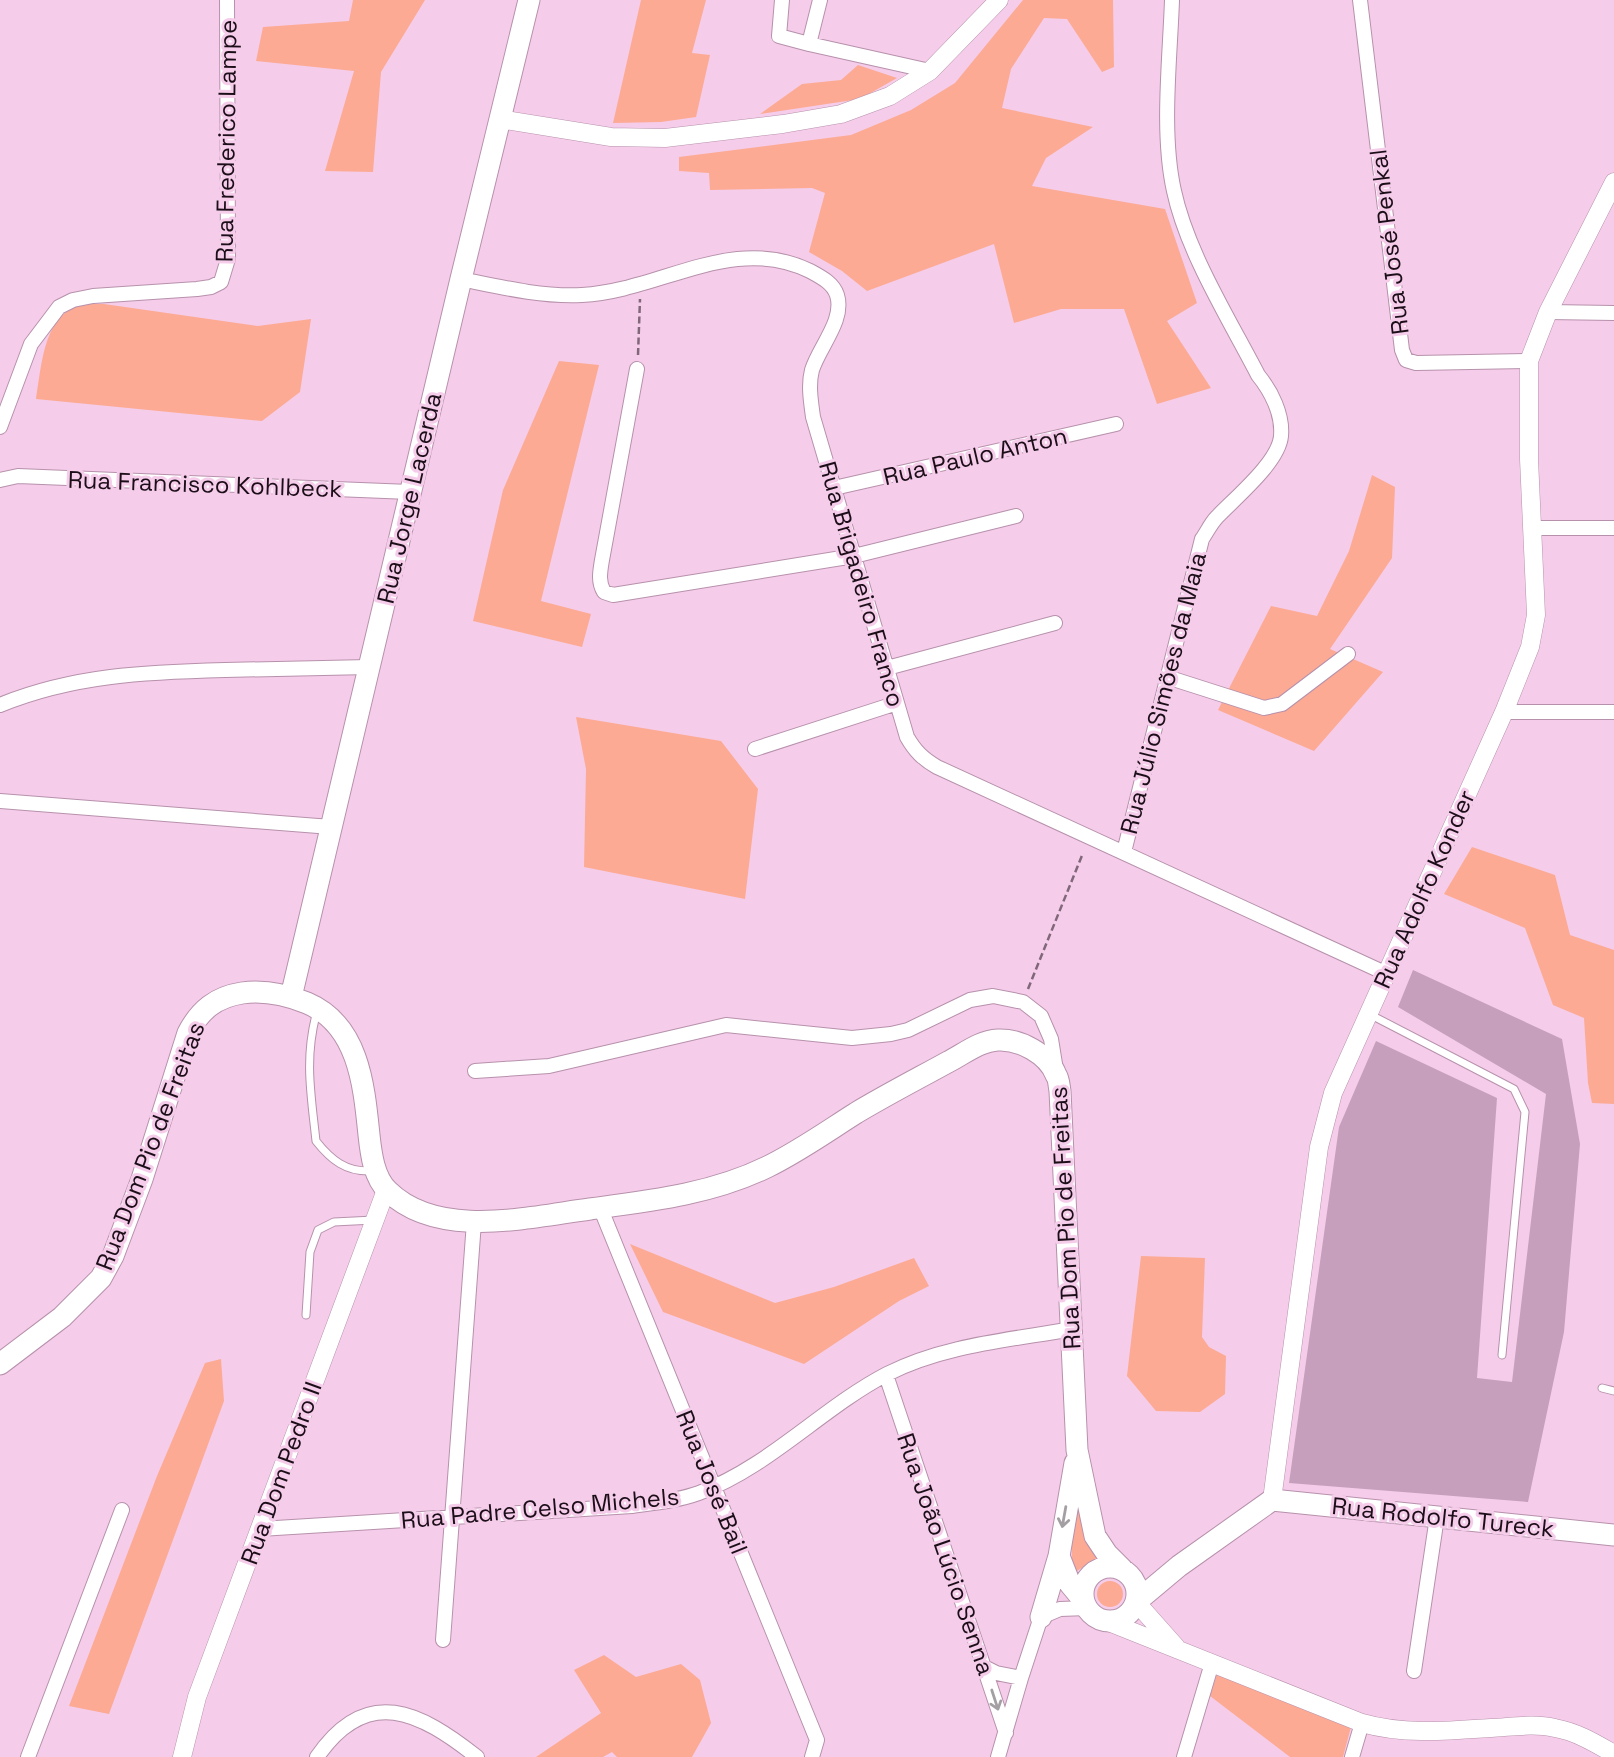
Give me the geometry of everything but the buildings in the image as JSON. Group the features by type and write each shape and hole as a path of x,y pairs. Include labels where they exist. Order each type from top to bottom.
{"main road":[{"name":"Rua Jorge Lacerda","path":"292,997 460,279 529,0"},
{"name":"Rua Dom Pio de Freitas","path":"0,1364 62,1317 101,1278 113,1256 142,1180 180,1055 196,1017 210,1004 227,995 247,992 292,997 317,1008 337,1024 352,1047 361,1071 370,1148 376,1171 386,1190 415,1209 455,1221 474,1222 600,1207 703,1190 763,1169 986,1042 999,1040 1018,1043 1046,1061 1056,1074 1062,1114 1077,1450 1095,1536 1107,1554 1126,1572"},
{"name":"Rua Dom Pio de Freitas","path":"1041,1617 1059,1556 1077,1450"},
{"name":"Rua Rodolfo Tureck","path":"1272,1500 1614,1535"},
{"path":"1059,1556 1070,1584 1092,1614 1106,1621 1121,1619 1128,1615 1136,1602 1179,1566 1272,1500"},
{"path":"1085,1605 1085,1584 1096,1570 1113,1567 1126,1572 1179,1566"},
{"path":"1126,1572 1138,1592 1136,1602"}],"street":[{"path":"782,0 779,36 930,71"},
{"path":"809,44 820,0"},
{"path":"499,119 611,137 692,136 841,114 890,96 930,71 999,0"},
{"name":"Rua Júlio Simões da Maia","path":"1124,852 1202,540 1215,519 1260,473 1281,437 1279,419 1269,390 1258,375 1195,251 1174,191 1168,113 1172,0"},
{"name":"Rua José Penkal","path":"1360,0 1402,350 1406,360 1416,363 1529,361"},
{"name":"Rua Frederico Lampe","path":"0,427 31,344 59,307 73,300 93,296 197,289 221,282 229,259 225,3"},
{"name":"Rua Adolfo Konder","path":"1272,1500 1322,1131 1333,1093 1504,712 1534,631 1536,615 1529,361 1548,312 1614,182"},
{"name":"Rua Brigadeiro Franco","path":"460,279 527,292 562,295 603,293 641,286 721,261 753,257 794,264 828,282 838,297 839,307 814,365 810,386 813,417 912,747 927,762 1385,973"},
{"path":"1548,312 1614,313"},
{"path":"637,369 602,560 600,575 604,592 613,595 854,556 1016,516"},
{"name":"Rua Paulo Anton","path":"834,488 1116,424"},
{"name":"Rua Francisco Kohlbeck","path":"0,480 18,476 410,492"},
{"path":"1532,528 1614,528"},
{"path":"887,668 1055,623"},
{"path":"1167,677 1264,708 1282,705 1348,654"},
{"path":"0,705 58,685 119,675 369,667"},
{"path":"755,749 897,703"},
{"path":"1504,712 1614,712"},
{"path":"0,801 331,827"},
{"path":"475,1071 549,1066 726,1025 852,1038 891,1034 908,1030 970,1000 1001,996 1023,1002 1041,1016 1047,1025 1056,1074"},
{"name":"Rua Dom Pedro II","path":"182,1757 197,1697 386,1190"},
{"name":"Rua José Bail","path":"600,1207 817,1740 811,1757"},
{"path":"443,1640 474,1222"},
{"name":"Rua Padre Celso Michels","path":"260,1529 632,1506 673,1500 715,1487 740,1473 886,1375 922,1359 958,1349 1072,1329"},
{"name":"Rua João Lúcio Senna","path":"886,1375 1006,1732"},
{"path":"28,1757 122,1510"},
{"path":"1414,1671 1437,1517"},
{"path":"1136,1602 1179,1649"},
{"path":"998,1757 1041,1617 1060,1609 1085,1605"},
{"path":"1106,1621 1383,1729 1431,1731 1554,1727 1588,1739 1614,1754"},
{"path":"1184,1757 1212,1663"},
{"path":"984,1667 996,1673 1021,1678"},
{"path":"317,1757 342,1728 362,1717 393,1712 430,1723 477,1757"},
{"path":"1352,1757 1362,1723"}],"lane":[{"path":"317,1008 308,1063 316,1142 340,1164 356,1171 376,1171"},
{"path":"1368,1013 1514,1089 1525,1112 1502,1355"},
{"path":"306,1315 310,1252 318,1230 334,1222 374,1220"},
{"path":"1602,1388 1614,1391"}],"path":[{"path":"637,369 641,286"},
{"path":"1023,1002 1090,837"}],"shaded area":[{"path":"353,0 425,0 381,72 373,172 325,171 354,71 256,61 263,27 349,21"},
{"path":"641,0 706,0 692,53 710,55 696,117 661,122 613,123"},
{"path":"1023,0 1113,0 1114,67 1102,72 1067,19 1044,18 1011,69 1002,108 1093,127 1046,158 1032,186 1165,209 1197,303 1167,321 1211,388 1157,404 1124,309 1061,309 1014,323 994,244 867,291 842,271 809,252 825,193 812,188 710,190 709,173 679,171 679,157 851,135 911,110 955,83"},
{"path":"858,65 897,78 860,99 760,114 802,84 841,80"},
{"path":"82,304 104,304 258,326 311,319 300,392 262,421 36,399 43,357 52,330 69,310"},
{"path":"559,361 599,365 541,601 591,614 582,647 473,621 503,490"},
{"path":"1372,475 1395,487 1392,558 1330,649 1383,672 1314,751 1218,710 1271,606 1317,616 1349,551"},
{"path":"576,717 721,741 758,789 745,899 584,867 586,769"},
{"path":"1472,847 1555,875 1570,935 1614,950 1614,1104 1592,1103 1588,1083 1584,1018 1553,1005 1525,928 1444,894"},
{"path":"630,1244 775,1303 834,1287 914,1258 929,1286 899,1301 804,1364 663,1312"},
{"path":"1141,1256 1205,1258 1202,1337 1209,1347 1226,1356 1225,1394 1200,1412 1156,1411 1127,1376"},
{"path":"221,1359 224,1401 109,1714 69,1706 157,1476 205,1363"},
{"path":"1080,1490 1097,1558 1074,1573 1072,1542"},
{"path":"1110,1581 1119,1585 1123,1594 1119,1603 1110,1607 1101,1603 1097,1594 1101,1585"},
{"path":"604,1655 636,1677 681,1664 700,1680 711,1723 692,1757 617,1757 612,1752 603,1757 536,1757 601,1713 574,1670"},
{"path":"1217,1674 1351,1727 1343,1757 1290,1757 1210,1696"}]}
